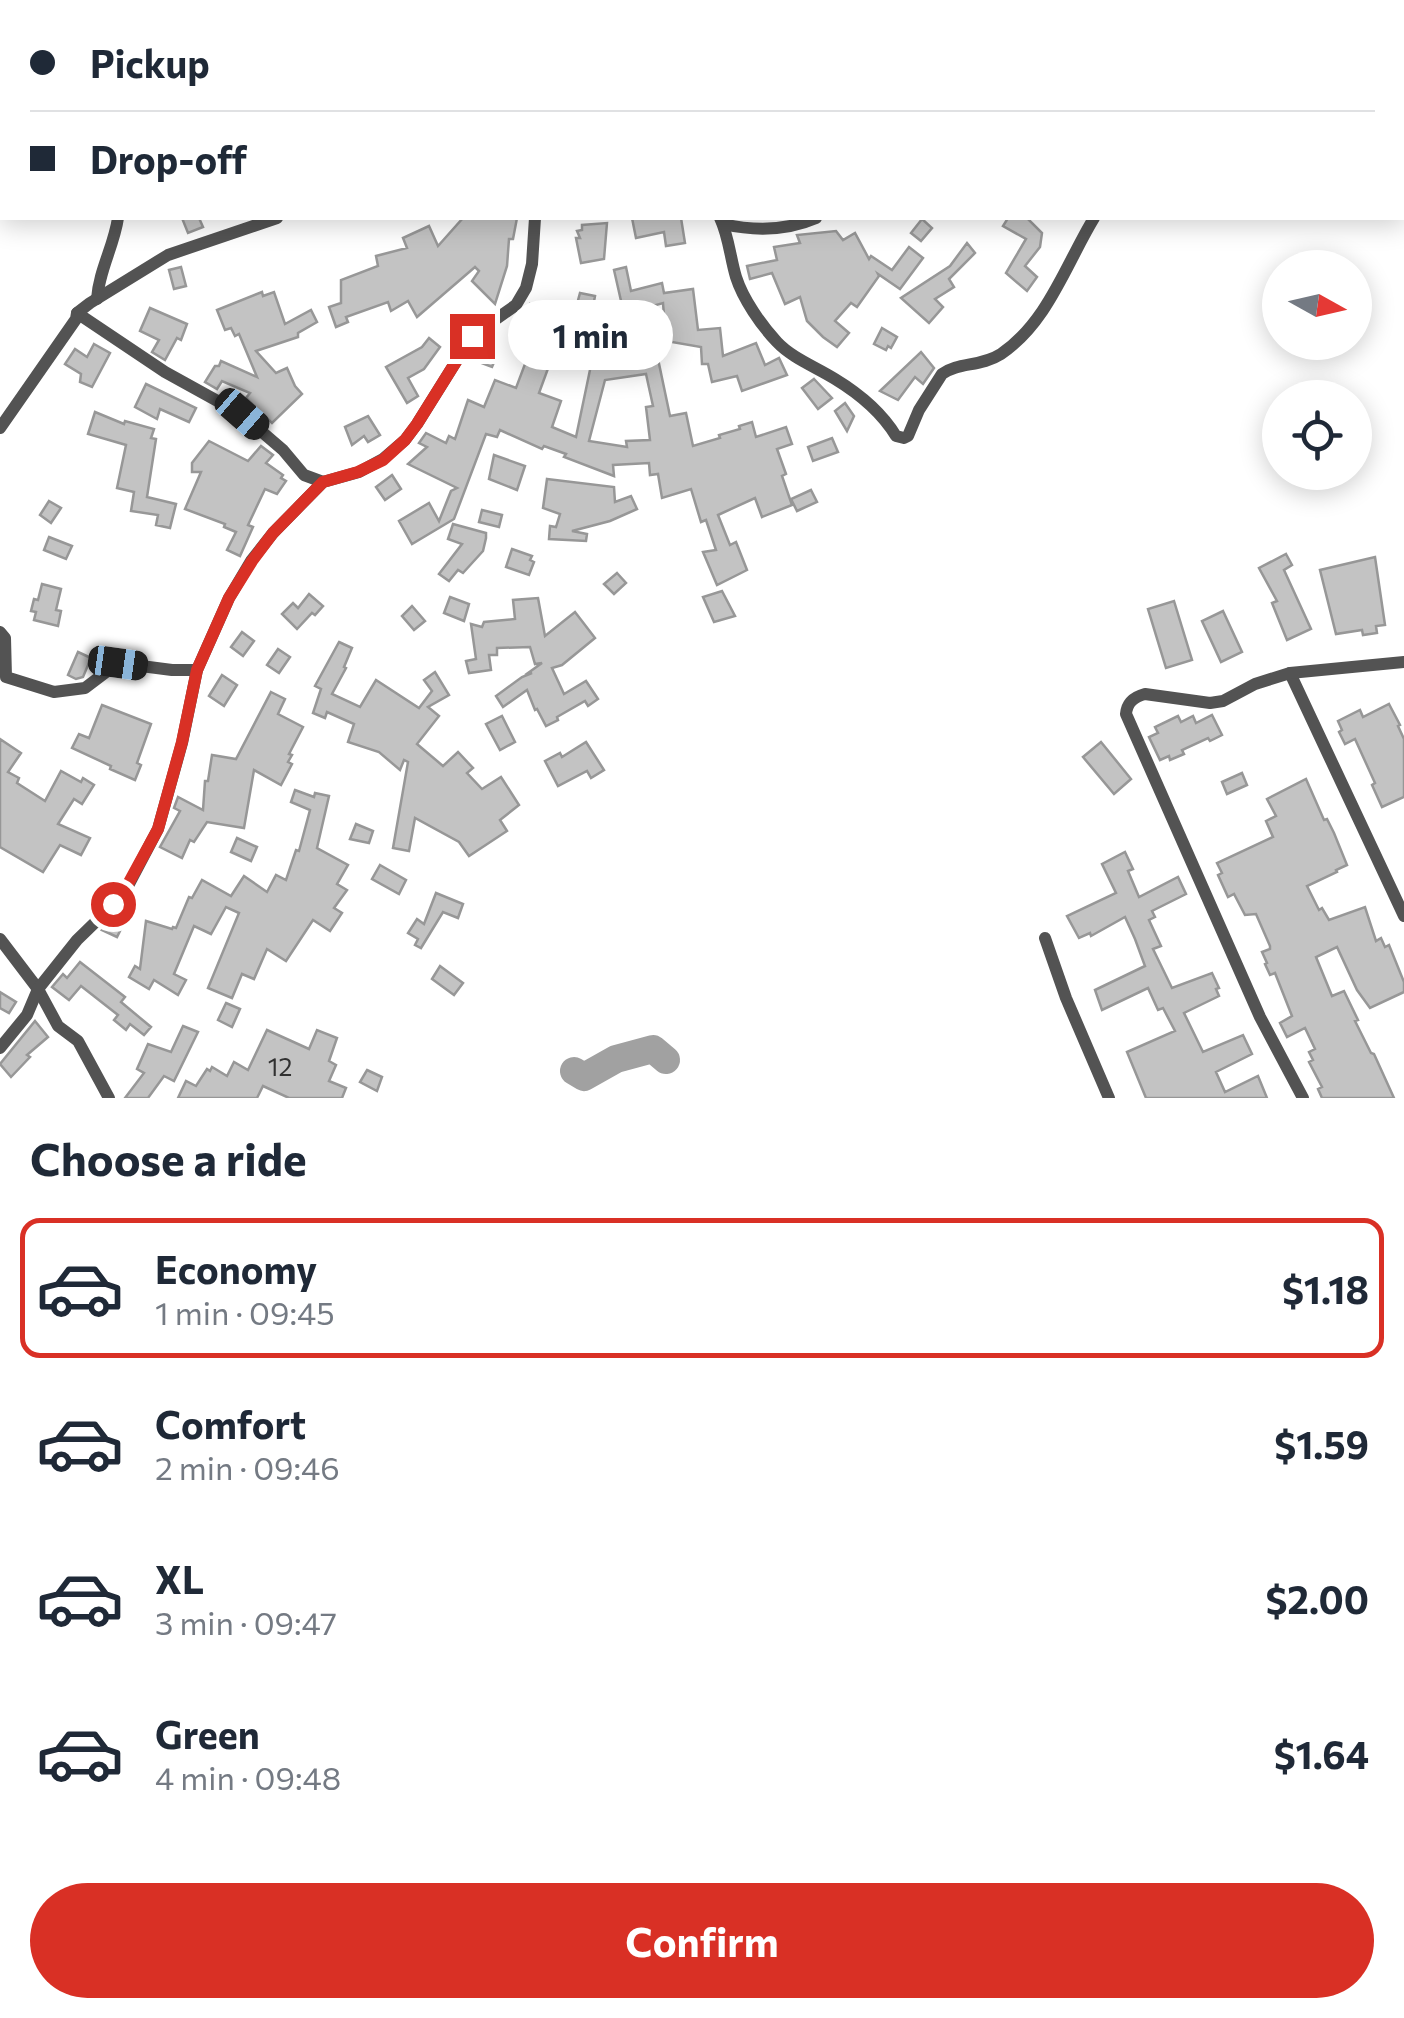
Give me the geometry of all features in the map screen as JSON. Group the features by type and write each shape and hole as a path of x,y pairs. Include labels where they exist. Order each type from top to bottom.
{"street":[{"path":"97,298 98,281 117,220"},
{"path":"0,428 78,313 97,298 168,255 271,220"},
{"path":"0,1048 27,1016 38,989 128,884 158,829 197,670 229,598 252,561 273,533 323,482 383,460 405,440 472,336 516,305 526,288 532,264 535,220"},
{"path":"722,221 771,229 808,220"},
{"path":"722,221 737,281 779,344 848,388 870,405 896,436 904,438 942,374 988,362 1035,323 1093,220"},
{"path":"78,313 166,372 242,414 283,450 304,476 323,482"},
{"path":"0,632 5,638 6,678 54,692 85,688 118,663 197,670"},
{"path":"1304,1098 1260,1017 1126,714 1129,702 1145,694 1210,703 1290,672 1404,662"},
{"path":"1290,672 1404,916"},
{"path":"1046,938 1066,998 1108,1097"},
{"path":"0,940 38,989 58,1026 78,1042 109,1098"}],"building":[{"path":"183,220 200,220 203,227 188,233"},
{"path":"461,220 517,220 495,304 472,281 479,271 475,267 417,317 408,301 391,311 388,302 346,317 348,322 336,327 329,307 341,303 341,280 378,266 376,256 407,248 403,238 429,226 438,246"},
{"path":"632,220 681,220 685,243 666,246 664,232 636,238"},
{"path":"921,220 932,228 921,241 911,233"},
{"path":"1007,220 1029,220 1042,233 1040,247 1025,266 1037,277 1027,291 1006,273 1026,239 1003,226"},
{"path":"607,223 604,259 581,263 577,231 582,230 582,225"},
{"path":"836,231 843,240 855,233 869,259 871,256 892,270 909,247 923,258 900,289 878,274 857,307 851,303 835,321 849,333 837,347 807,321 800,297 785,304 772,273 750,279 747,266 777,260 774,247 800,243 797,235"},
{"path":"967,243 975,253 949,279 954,287 935,299 943,307 929,323 901,298 950,266"},
{"path":"181,267 186,286 174,289 169,270"},
{"path":"626,267 631,291 662,283 664,293 693,289 698,330 720,328 723,356 756,343 765,365 779,358 787,375 742,391 737,376 712,382 708,364 702,364 701,347 666,341 663,303 638,310 635,349 631,349 627,330 592,320 576,358 554,352 539,393 561,401 552,427 576,437 595,346 607,348 604,366 658,359 670,416 686,413 693,446 752,422 756,437 786,427 792,444 777,449 792,505 762,517 755,498 718,515 730,545 736,542 747,570 717,585 703,552 716,550 706,520 701,522 691,489 662,498 658,474 650,475 649,463 613,465 614,476 500,430 497,437 486,434 454,519 412,544 399,521 429,503 439,521 451,491 457,488 408,464 427,447 419,443 426,433 446,443 449,436 455,439 468,400 484,407 495,380 516,388 528,356 537,359 545,330 523,322 530,304 573,319 580,293 595,296 592,312 624,314 614,270","holes":["646,374 653,406 646,407 650,440 626,441 627,447 589,441 605,380"]},
{"path":"262,292 263,296 274,292 285,324 311,310 317,322 298,333 298,337 256,351 276,373 287,368 302,394 272,423 246,398 250,393 222,381 217,389 205,382 221,361 257,377 239,334 235,336 231,328 225,330 217,310"},
{"path":"150,308 187,324 181,340 177,338 165,360 152,352 159,340 140,331"},
{"path":"882,328 897,337 886,350 874,344"},
{"path":"429,338 440,347 424,369 408,378 418,396 407,403 386,367 422,347"},
{"path":"94,344 110,353 92,387 80,382 81,374 65,364 75,349 87,357"},
{"path":"478,346 498,353 492,367 471,359"},
{"path":"921,352 934,368 923,384 915,377 898,400 880,391"},
{"path":"814,379 832,398 818,409 802,388"},
{"path":"146,384 196,408 189,422 160,409 157,419 135,407"},
{"path":"845,403 854,416 847,431 835,411"},
{"path":"95,412 124,424 125,421 154,429 151,438 156,439 147,497 176,504 170,528 156,525 158,515 131,511 134,492 117,488 126,445 88,434"},
{"path":"368,416 380,435 368,442 364,436 352,445 345,427"},
{"path":"832,438 838,452 813,461 808,447"},
{"path":"209,441 248,461 261,446 273,455 266,463 286,481 277,494 265,489 248,525 253,527 240,556 227,550 236,532 185,509 201,472 192,472 192,463"},
{"path":"494,455 525,466 517,490 489,479"},
{"path":"392,475 401,489 385,500 376,487"},
{"path":"547,479 614,487 615,502 631,496 637,509 572,531 587,534 586,541 549,539 550,526 556,527 560,514 543,508"},
{"path":"811,490 817,502 797,511 791,499"},
{"path":"49,501 61,508 51,523 40,515"},
{"path":"482,510 502,515 499,527 479,522"},
{"path":"453,524 486,533 486,538 483,551 463,573 458,570 449,581 439,574 462,544 448,539"},
{"path":"49,537 72,546 66,559 44,550"},
{"path":"512,549 532,556 529,575 506,567"},
{"path":"1286,554 1292,565 1284,570 1311,629 1287,640 1272,603 1277,601 1259,568"},
{"path":"1375,557 1385,625 1376,626 1377,633 1363,635 1362,630 1336,634 1320,570"},
{"path":"617,573 626,583 614,594 604,584"},
{"path":"42,584 61,589 56,610 61,611 58,626 34,620 36,612 31,611"},
{"path":"722,591 735,616 714,622 703,597"},
{"path":"309,594 323,606 297,629 282,614 293,603 298,608"},
{"path":"450,597 469,604 464,621 444,613"},
{"path":"538,598 545,636 575,612 595,638 562,665 552,668 564,694 586,681 598,699 588,706 585,701 546,726 527,690 503,707 496,696 542,663 535,664 530,647 497,648 497,655 489,655 491,670 469,673 466,661 476,659 471,624 482,627 484,622 515,619 513,600"},
{"path":"1174,601 1192,660 1166,668 1148,609"},
{"path":"412,606 425,621 414,630 402,616"},
{"path":"1223,611 1242,652 1221,662 1202,621"},
{"path":"242,632 254,641 243,656 231,647"},
{"path":"339,642 352,648 332,694 360,707 376,680 419,708 432,691 424,680 435,672 449,695 428,707 439,716 417,744 443,766 458,752 473,768 467,773 482,789 501,777 519,805 500,820 507,831 469,856 459,842 415,818 409,851 393,848 408,762 404,760 400,770 379,752 348,742 354,724 327,712 325,718 313,713 321,689 315,686"},
{"path":"278,649 290,657 279,673 267,665"},
{"path":"78,652 91,658 83,677 76,679 68,675"},
{"path":"222,675 237,685 224,706 209,696"},
{"path":"271,692 285,699 278,714 303,727 289,754 292,755 288,762 292,764 281,785 254,770 244,828 207,822 194,842 190,840 182,858 160,847 180,811 174,808 178,797 203,810 212,755 236,759"},
{"path":"1389,704 1404,739 1404,797 1382,807 1355,739 1345,744 1338,721 1360,710 1363,717"},
{"path":"102,705 151,724 135,780 72,748 79,734 89,738"},
{"path":"1212,715 1222,735 1182,750 1184,754 1170,760 1169,756 1160,760 1149,737 1158,733 1155,727 1178,716 1181,722 1193,716 1196,723"},
{"path":"502,716 515,742 500,750 486,724"},
{"path":"0,739 21,753 8,772 19,778 17,783 45,801 61,771 94,785 82,804 74,799 58,824 90,838 81,855 60,845 43,872 0,847"},
{"path":"586,742 604,770 591,778 587,771 558,786 545,761 560,753 562,757"},
{"path":"1101,742 1131,779 1114,794 1083,757"},
{"path":"1242,773 1247,785 1227,794 1222,782"},
{"path":"1306,779 1347,865 1307,886 1329,920 1365,907 1376,941 1381,938 1385,947 1389,945 1404,982 1404,992 1370,1008 1337,947 1316,957 1332,996 1344,991 1394,1098 1322,1098 1318,1089 1322,1087 1309,1062 1313,1060 1309,1052 1315,1049 1305,1028 1287,1037 1280,1023 1292,1016 1275,973 1270,975 1265,964 1262,952 1270,946 1256,914 1245,915 1234,894 1228,897 1218,875 1222,873 1217,863 1273,837 1266,821 1276,816 1267,799"},
{"path":"295,790 314,797 315,793 329,796 317,848 348,865 337,884 347,890 334,908 342,913 330,931 313,920 286,961 267,949 254,979 242,974 232,998 208,988 239,913 226,907 211,934 194,926 174,974 186,980 178,995 154,980 149,989 129,977 135,966 140,969 146,921 176,928 189,897 202,880 231,896 244,876 267,892 276,875 286,880 310,810 291,802"},
{"path":"356,824 373,831 369,843 350,839"},
{"path":"237,838 257,847 251,861 231,852"},
{"path":"1125,852 1139,897 1178,877 1186,894 1152,911 1155,917 1149,920 1161,946 1153,949 1172,988 1212,973 1219,996 1184,1013 1203,1052 1243,1035 1252,1054 1216,1072 1225,1092 1258,1076 1267,1098 1146,1098 1127,1052 1175,1031 1163,1008 1158,1010 1148,988 1102,1010 1095,990 1145,966 1125,917 1091,936 1090,933 1079,938 1067,916 1116,893 1102,864"},
{"path":"380,865 406,880 399,894 372,879"},
{"path":"436,893 463,904 458,918 443,912 421,948 415,945 418,939 408,933 417,919 424,924"},
{"path":"124,907 133,912 117,937 102,930"},
{"path":"80,962 125,997 121,1002 151,1027 144,1035 130,1024 126,1030 114,1020 118,1015 81,986 69,1000 52,987 63,974 67,978"},
{"path":"440,966 463,983 454,995 432,979"},
{"path":"0,992 16,1002 9,1013 0,1008"},
{"path":"226,1003 240,1009 232,1027 218,1020"},
{"path":"35,1021 48,1037 27,1055 30,1057 11,1077 0,1064"},
{"path":"183,1026 198,1032 174,1081 164,1076 148,1098 125,1098 144,1073 137,1069 148,1044 171,1052"},
{"path":"267,1030 309,1049 317,1030 337,1038 329,1061 336,1065 329,1081 346,1088 342,1098 289,1098 263,1086 257,1098 178,1098 186,1081 196,1086 212,1067 227,1076 234,1062 248,1070"},
{"path":"367,1070 382,1077 377,1091 360,1082"}],"waterway":[{"path":"574,1071 584,1077 616,1059 653,1049 666,1060"}],"route":[{"path":"113,904 158,829 197,670 229,598 252,561 273,533 323,482 383,460 405,440 472,336"}]}
